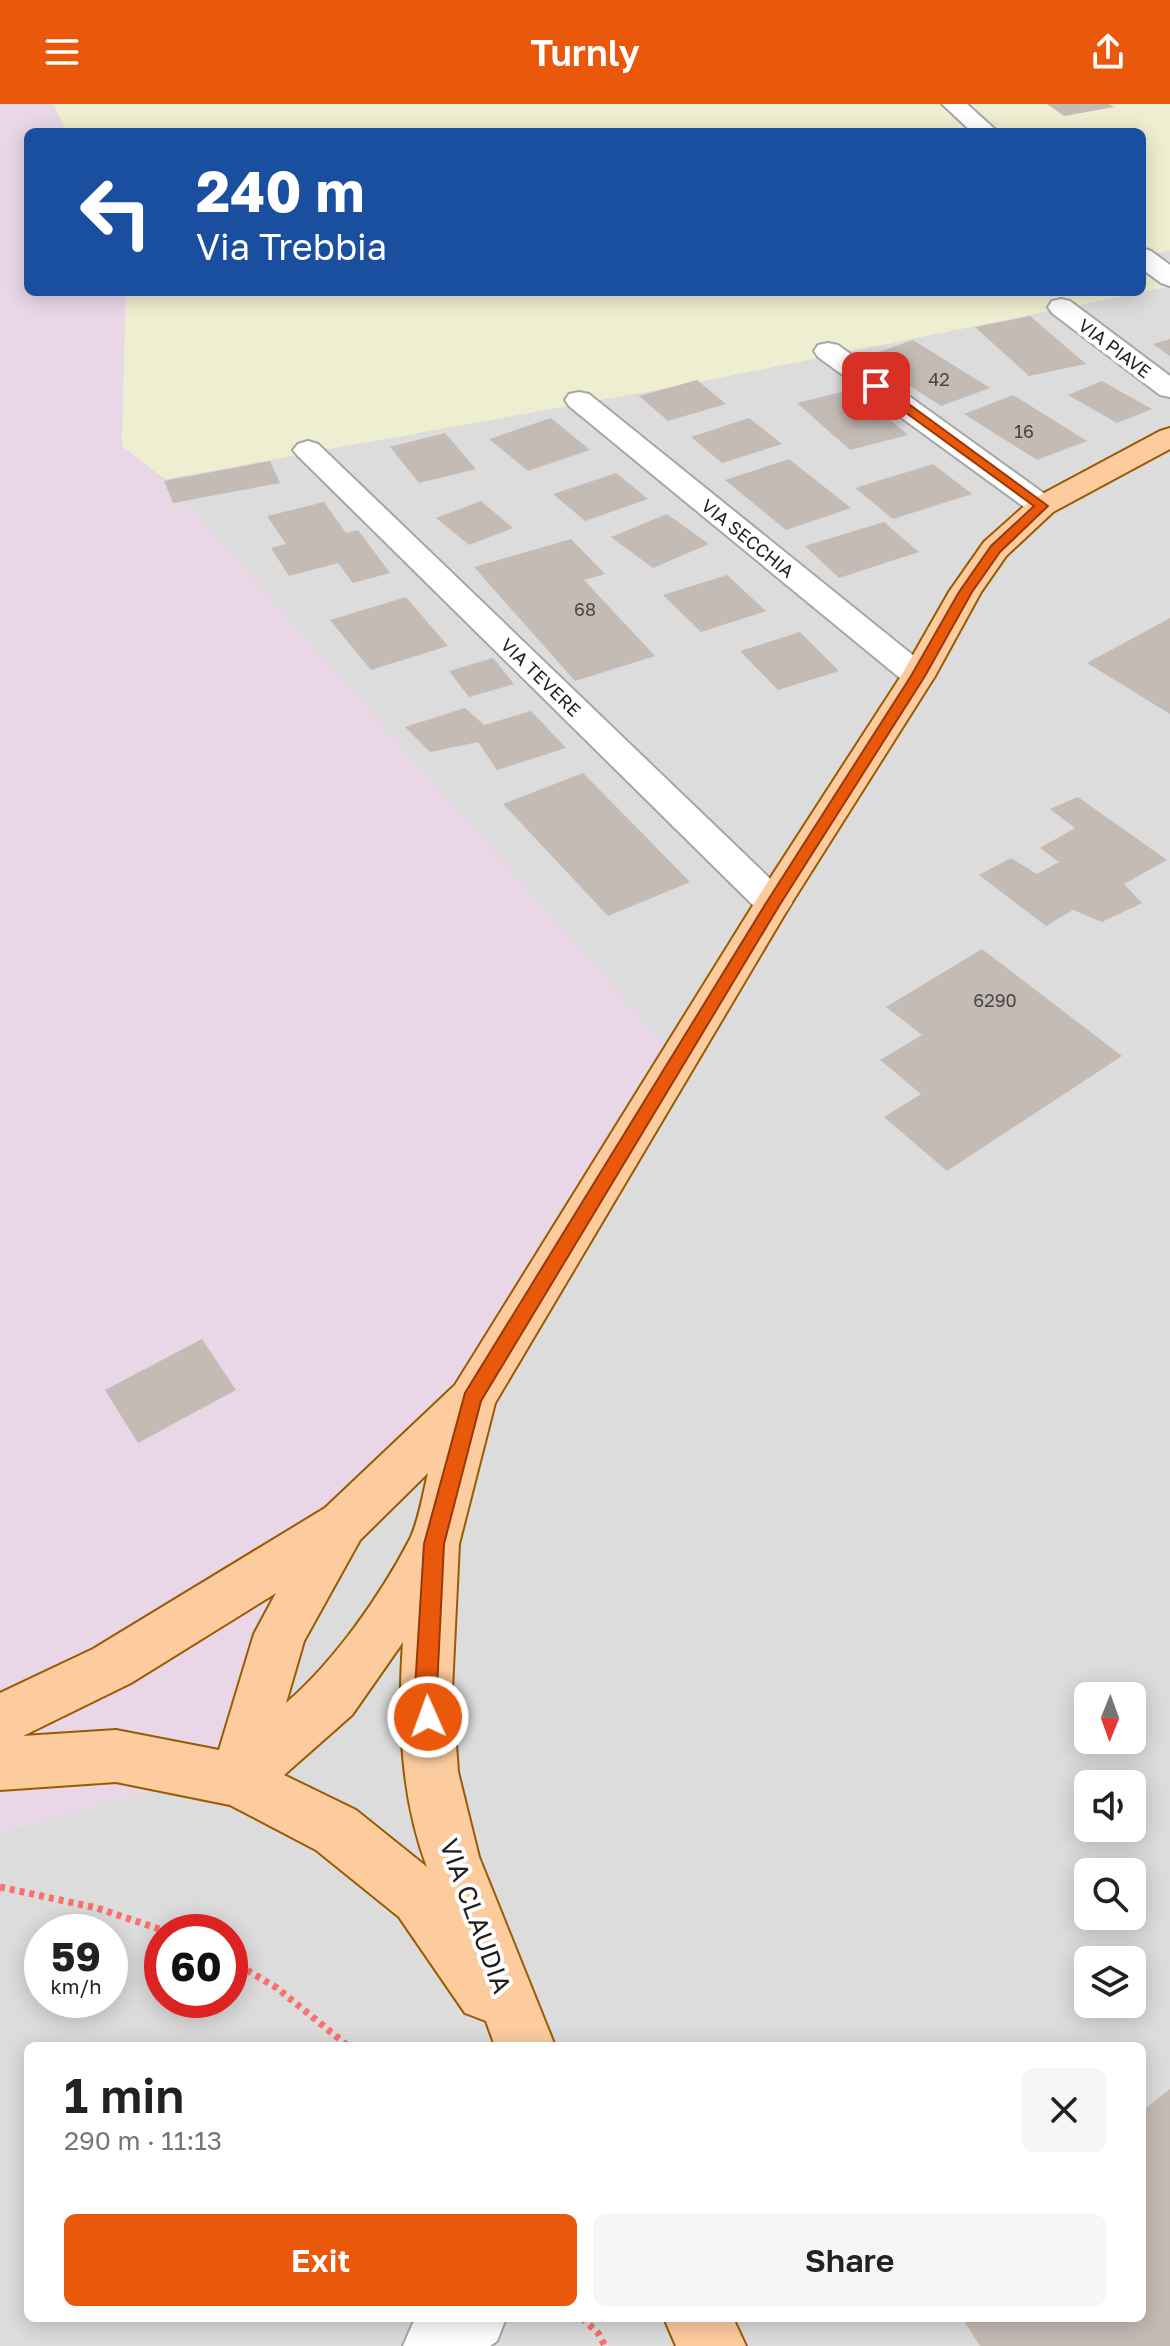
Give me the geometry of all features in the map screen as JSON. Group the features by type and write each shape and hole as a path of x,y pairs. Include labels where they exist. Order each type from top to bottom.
{"main road":[{"name":"VIA CLAUDIA","path":"0,1720 112,1666 343,1524 472,1399 773,903 918,676 965,592 995,549 1042,506 1170,437"},
{"name":"VIA CLAUDIA","path":"472,1399 434,1544 426,1689 431,1772 451,1857 523,2042"},
{"name":"VIA CLAUDIA","path":"237,1780 280,1634 343,1524"},
{"name":"VIA CLAUDIA","path":"237,1780 333,1697 385,1624 434,1544"},
{"path":"0,1764 116,1756 237,1780 336,1830 419,1897 522,2042"},
{"path":"698,2322 713,2346"}],"street":[{"path":"953,104 981,128"},
{"path":"1146,259 1170,278"},
{"name":"VIA PIAVE","path":"1061,307 1170,389"},
{"path":"828,351 1042,506"},
{"name":"VIA SECCHIA","path":"579,400 918,676"},
{"name":"VIA TEVERE","path":"308,450 773,903"},
{"path":"436,2346 469,2322"}],"path":[{"path":"0,1887 97,1908 144,1924"},
{"path":"248,1971 277,1988 343,2042"},
{"path":"586,2322 598,2333 605,2346"}],"shaded area":[{"path":"0,104 53,104 65,128 24,128 24,296 126,296 122,446 165,479 665,1045 222,1772 0,1832"},
{"path":"1170,250 1170,2346 0,2346 0,1832 223,1771 664,1045 165,479 699,382 1122,296 1146,296 1146,291 1166,287 1146,267 1146,255"}],"green space":[{"path":"53,104 1170,104 1170,250 1146,255 1146,128 65,128"},
{"path":"1146,267 1167,287 1146,291"},
{"path":"126,296 1123,296 699,382 165,479 122,446"}],"building":[{"path":"1047,104 1109,104 1114,107 1064,116"},
{"path":"1030,316 1086,364 1029,376 975,327"},
{"path":"1170,339 1170,356 1153,344"},
{"path":"913,340 990,388 941,406 865,357"},
{"path":"697,380 726,404 668,421 639,396"},
{"path":"1102,381 1152,409 1117,423 1068,395"},
{"path":"854,389 908,435 850,450 797,403"},
{"path":"1013,395 1087,441 1037,460 964,414"},
{"path":"551,418 590,450 528,471 489,439"},
{"path":"749,418 782,444 722,463 691,437"},
{"path":"445,433 476,469 419,483 390,447"},
{"path":"789,459 851,508 786,530 725,480"},
{"path":"270,461 280,483 173,503 164,481"},
{"path":"933,464 972,494 893,519 855,488"},
{"path":"616,473 648,499 585,521 553,494"},
{"path":"481,501 513,528 469,545 436,518"},
{"path":"324,502 346,533 358,530 390,573 353,583 338,563 289,576 271,548 286,544 267,516"},
{"path":"667,514 709,544 653,568 611,537"},
{"path":"884,522 919,552 839,578 805,546"},
{"path":"571,539 605,574 584,580 655,656 575,681 474,567"},
{"path":"727,575 766,611 701,632 663,595"},
{"path":"406,597 448,646 371,670 330,620"},
{"path":"1170,618 1170,714 1087,663"},
{"path":"800,632 839,671 778,690 740,651"},
{"path":"493,658 514,684 469,697 449,671"},
{"path":"465,708 484,725 531,711 566,748 497,770 478,742 430,752 405,727"},
{"path":"583,773 690,882 608,916 503,804"},
{"path":"1078,797 1167,860 1124,884 1142,903 1102,922 1073,910 1046,926 979,875 1011,858 1037,874 1059,862 1040,848 1075,828 1050,809"},
{"path":"982,949 1122,1056 947,1171 884,1117 921,1094 880,1060 922,1035 886,1007"},
{"path":"202,1339 236,1390 138,1443 105,1390"},
{"path":"1170,2089 1170,2346 980,2346 965,2322 1146,2322 1146,2108"}],"route":[{"path":"428,1717 426,1689 434,1544 472,1399 773,903 918,676 965,592 995,549 1042,506 876,386"}]}
